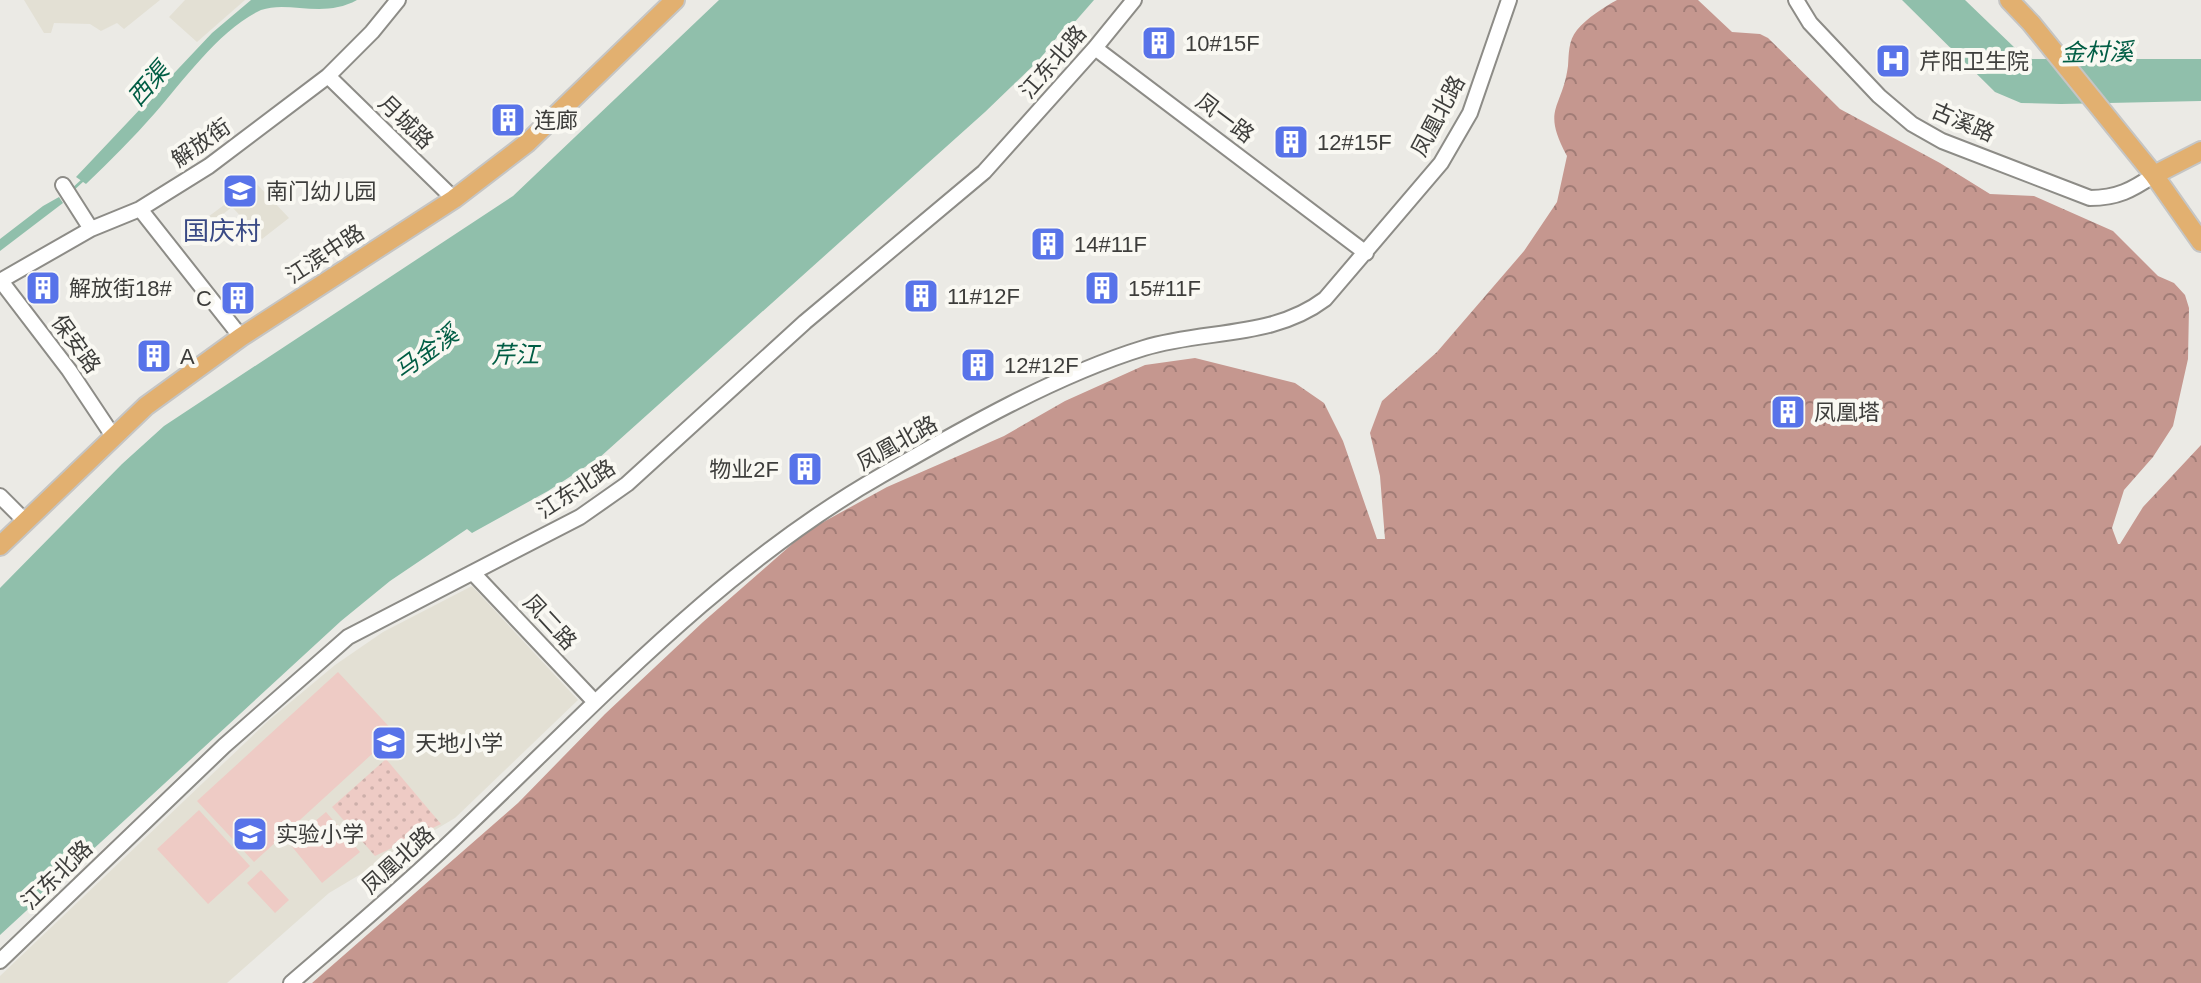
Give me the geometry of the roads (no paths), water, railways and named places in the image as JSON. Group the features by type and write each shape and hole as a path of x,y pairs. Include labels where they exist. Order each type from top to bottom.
{"main road":[{"name":"江滨中路","path":"0,546 146,406 241,337 454,199 527,143 675,0"},
{"path":"2009,0 2154,175 2201,242"},
{"path":"2154,175 2201,151"}],"street":[{"name":"江东北路","path":"0,961 224,746 348,637 580,517 627,484 805,322 984,172 1134,0"},
{"name":"凤凰北路","path":"291,983 460,834 594,701 779,544 833,504 1027,397 1095,364 1179,339 1285,322 1306,314 1325,299 1441,163 1484,78 1509,0"},
{"name":"古溪路","path":"1796,0 1810,23 1879,96 1912,124 1942,141 2090,198 2124,194 2154,175"},
{"name":"解放街","path":"0,281 91,229 140,209 209,166 328,76 372,32 388,4"},
{"name":"凤一路","path":"1095,48 1366,253"},
{"name":"月城路","path":"328,76 454,199"},
{"path":"63,185 91,229"},
{"path":"140,209 241,337"},
{"name":"保安路","path":"0,281 69,370 113,436"},
{"path":"0,496 24,520"},
{"name":"凤二路","path":"473,573 594,701"}],"water":[{"path":"251,0 357,0 319,9 271,7 246,19 217,42 147,122 86,184 76,177 212,33"},
{"name":"芹江","path":"719,0 1094,0 1073,24 1068,23 1040,59 985,112 599,458 548,491 472,533 467,529 390,581 341,621 0,935 0,588 122,464 164,426 513,196"},
{"path":"1902,0 1965,0 2016,49 2032,59 2201,59 2201,101 2021,103 1995,92"},
{"path":"59,197 63,203 0,251 0,239"}],"waterway":[{"name":"西渠","path":"71,191 83,180"}],"place":[{"name":"10#15F","path":"1159,43"},
{"name":"芹阳卫生院","path":"1893,61"},
{"name":"连廊","path":"508,120"},
{"name":"12#15F","path":"1291,142"},
{"name":"南门幼儿园","path":"240,191"},
{"name":"14#11F","path":"1048,244"},
{"name":"解放街18#","path":"43,288"},
{"name":"15#11F","path":"1102,288"},
{"name":"11#12F","path":"921,296"},
{"name":"C","path":"238,298"},
{"name":"A","path":"154,356"},
{"name":"12#12F","path":"978,365"},
{"name":"凤凰塔","path":"1788,412"},
{"name":"物业2F","path":"805,469"},
{"name":"天地小学","path":"389,743"},
{"name":"实验小学","path":"250,834"}],"district":[{"name":"国庆村","path":"222,231"}],"water label":[{"name":"金村溪","path":"2097,52"},
{"name":"马金溪","path":"426,352"}]}
